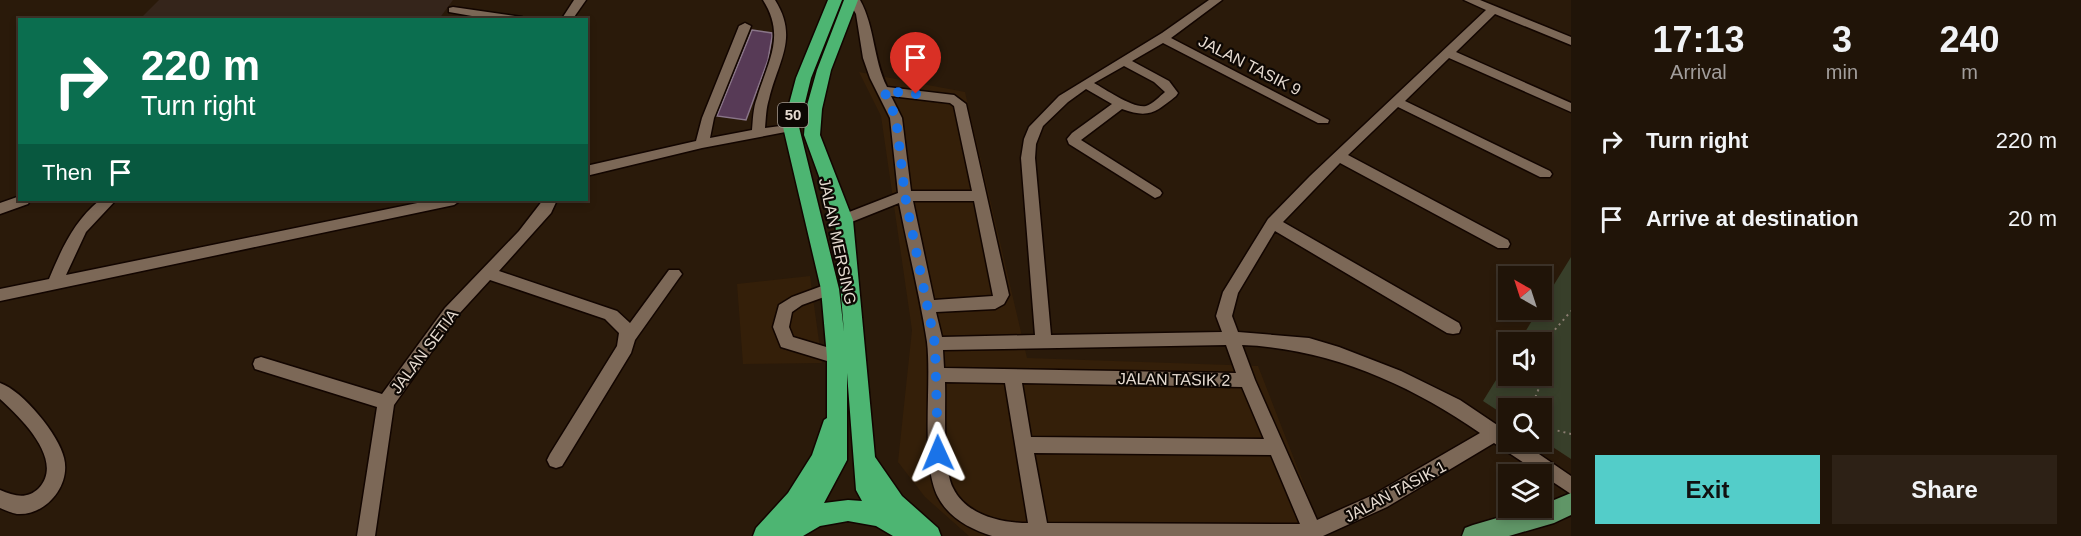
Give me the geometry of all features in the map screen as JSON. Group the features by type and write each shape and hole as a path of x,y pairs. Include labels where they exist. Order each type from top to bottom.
{"highway":[{"name":"JALAN MERSING","path":"792,530 823,486 836,459 837,357 830,289 791,127 801,86 835,0"},
{"path":"844,220 813,135 814,109 824,70 853,0"},
{"name":"50","path":"844,220 867,490 885,518"},
{"path":"764,536 796,500 822,459 837,406"},
{"path":"864,461 894,503 930,536"},
{"name":"50","path":"792,530 818,514 840,510 863,511 885,518 911,536"}],"main road":[{"path":"1473,536 1554,512 1571,503"}],"street":[{"path":"567,18 580,0"},
{"path":"758,133 760,108 776,63 782,32 778,14 769,0"},
{"name":"JALAN TASIK 1","path":"853,0 862,14 869,58 876,78 896,118 905,196 935,344 939,472 945,494 959,510 977,522 998,529 1295,534 1313,532 1347,518 1422,478 1495,433"},
{"path":"1044,342 1029,181 1029,142 1036,125 1051,109 1087,84 1163,38 1216,0"},
{"path":"1470,0 1571,41"},
{"path":"453,10 508,18"},
{"path":"1247,380 1224,316 1231,292 1273,223 1493,10"},
{"path":"702,144 708,118 745,26"},
{"name":"JALAN TASIK 9","path":"1163,38 1323,120"},
{"path":"1448,53 1571,108"},
{"path":"1087,84 1134,109 1145,111 1152,109 1172,93 1164,83 1124,61"},
{"path":"884,91 954,99 960,104 1001,295 995,303 927,306"},
{"path":"1397,102 1545,174"},
{"path":"1122,103 1074,139 1076,144 1155,193"},
{"path":"588,171 702,144 791,127"},
{"path":"1340,157 1503,244"},
{"path":"844,220 882,203 905,196 979,196"},
{"path":"0,209 20,201"},
{"path":"55,284 77,231 93,212 108,201"},
{"path":"0,295 387,206 443,201"},
{"name":"JALAN SETIA","path":"366,536 386,403 451,312 489,274 546,210 550,201"},
{"path":"1273,223 1453,328"},
{"path":"489,274 611,315 627,327 629,336"},
{"path":"556,460 625,348 629,336 674,274"},
{"path":"830,289 797,301 786,309 781,327 787,342 837,357"},
{"path":"935,344 1233,338 1287,341 1333,352 1429,392 1454,405 1571,486"},
{"path":"261,364 386,403"},
{"name":"JALAN TASIK 2","path":"936,375 1247,380 1313,532"},
{"path":"1012,376 1039,531"},
{"path":"0,390 11,395 53,450 57,469 49,491 39,500 17,505 0,499"},
{"path":"1024,445 1276,447"}],"path":[{"path":"1534,398 1545,374 1548,339 1571,311"},
{"path":"1552,429 1571,434"}],"shaded area":[{"path":"159,0 453,0 440,18 141,18"},
{"path":"859,72 965,92 1027,358 1258,366 1324,536 969,536 925,497 898,462 912,330 881,116"},
{"path":"810,276 822,363 743,364 737,284"}],"green space":[{"path":"1571,257 1571,459 1552,447 1552,398 1498,398 1498,411 1483,401 1498,377 1498,386 1552,386 1552,332 1525,332 1532,320 1552,320 1552,288"}],"building":[{"path":"752,30 772,33 772,37 768,60 746,120 717,116"}],"route":[{"path":"916,94 884,91 896,118 905,196 935,344 938,453"}]}
